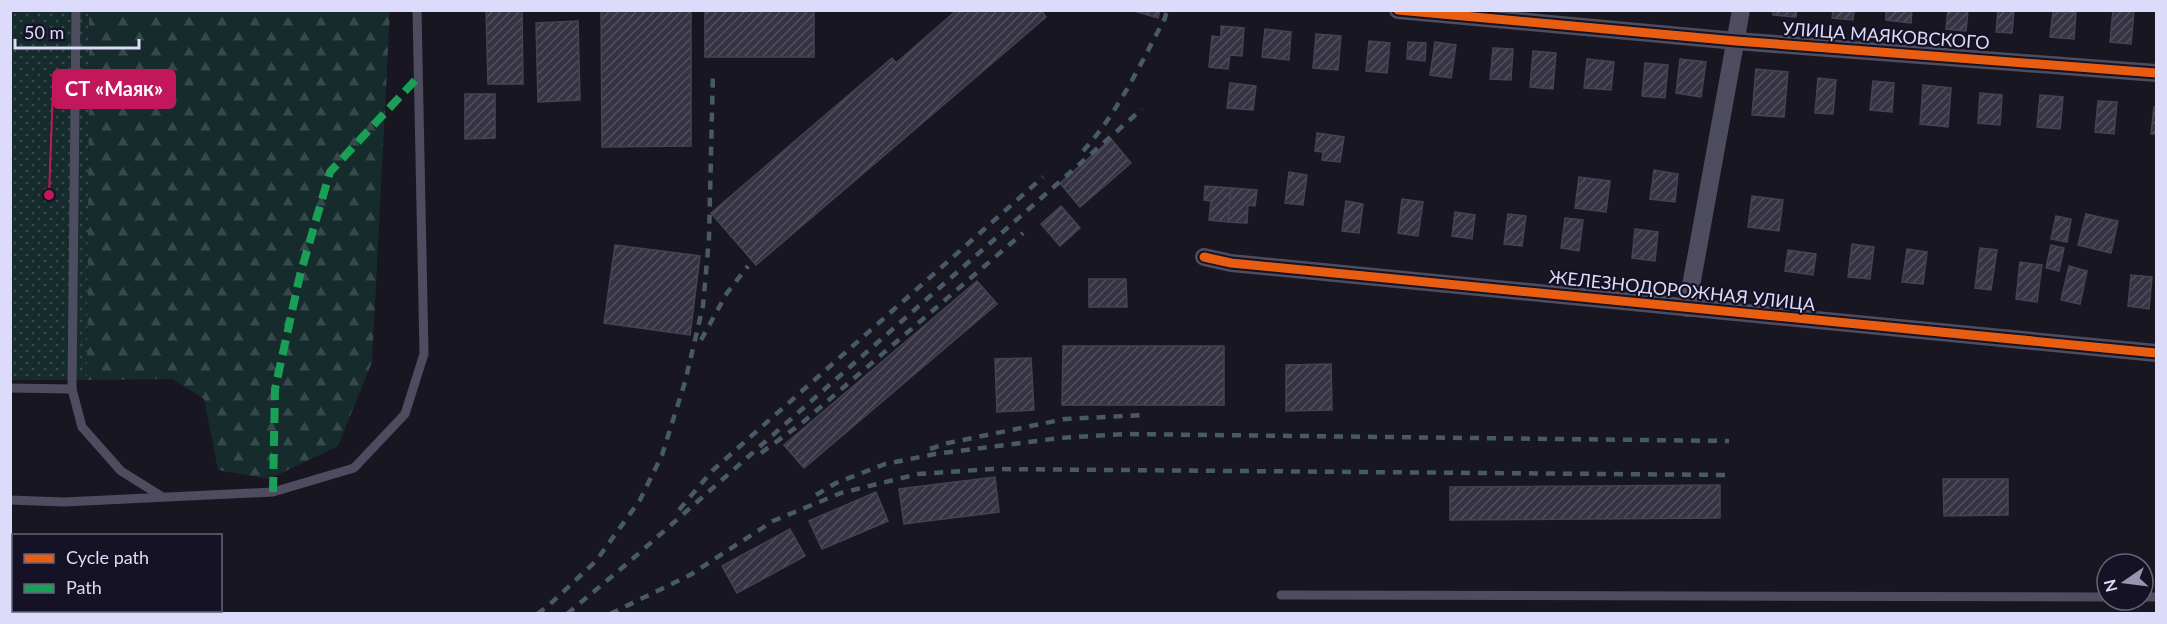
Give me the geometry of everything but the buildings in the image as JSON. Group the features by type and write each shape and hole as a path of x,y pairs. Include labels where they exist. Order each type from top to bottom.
{"street":[{"name":"УЛИЦА МАЯКОВСКОГО","path":"1398,10 1736,41 2157,73"},
{"path":"1687,308 1741,10"},
{"name":"ЖЕЛЕЗНОДОРОЖНАЯ УЛИЦА","path":"1204,257 1231,263 2157,353"}],"lane":[{"path":"76,10 72,389 82,427 121,471 161,496"},
{"path":"10,500 64,502 273,492 354,468 405,414 423,354 417,10"},
{"path":"10,388 72,389"},
{"path":"1281,595 2095,597"}],"green space":[{"path":"11,11 89,11 87,380 11,380"},
{"path":"89,11 390,11 372,362 338,446 269,479 218,470 204,399 172,379 87,380"}],"railway":[{"path":"1083,151 1107,121 1128,87 1165,18 1167,10"},
{"path":"537,614 596,561 640,500 662,455 685,382 703,306 709,238 713,71"},
{"path":"567,614 629,562 1142,109"},
{"path":"679,510 712,471 1043,177"},
{"path":"761,453 802,423 1023,233"},
{"path":"701,340 727,293 748,266"},
{"path":"930,449 948,443 1065,419 1145,415"},
{"path":"816,495 836,483 885,464 935,454 1060,438 1126,434 1729,441"},
{"path":"610,614 690,575 773,521 841,493 918,474 992,469 1729,475"}],"marked path":[{"path":"273,492 275,389 300,275 330,172 420,75"}],"cycle path":[{"path":"1398,10 1736,41 2156,73"},
{"path":"1204,257 1231,263 2156,353"}],"place":[{"name":"СТ «Маяк»","path":"49,195"}]}
